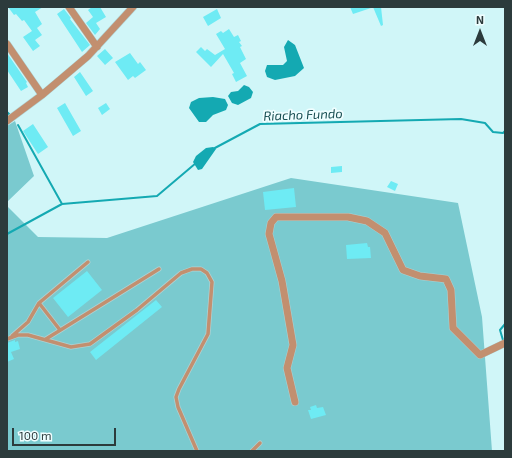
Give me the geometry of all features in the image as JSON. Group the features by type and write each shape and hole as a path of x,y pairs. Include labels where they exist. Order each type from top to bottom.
{"street":[{"path":"69,7 97,47"},
{"path":"7,121 42,95 97,47 132,7"},
{"path":"7,44 42,95"},
{"path":"295,402 287,368 293,345 282,281 269,234 271,223 276,217 348,217 367,221 385,233 403,270 420,276 446,279 451,290 453,328 480,355 505,344"}],"lane":[{"path":"8,338 28,322 39,303 88,262"},
{"path":"46,339 159,269"},
{"path":"8,338 18,335 28,335 71,346 90,344 137,310 181,273 192,269 201,269 207,273 212,282 208,334 179,388 176,397 178,407 197,451"},
{"path":"39,303 60,330"},
{"path":"252,451 260,443"}],"shaded area":[{"path":"288,40 295,45 304,68 295,76 275,80 267,77 265,71 267,65 283,65 287,61 284,47"},
{"path":"244,85 249,87 253,92 251,98 238,105 232,103 228,96 231,92 238,91"},
{"path":"213,97 225,99 228,105 226,110 213,115 206,122 199,122 189,108 191,102 199,98"},
{"path":"15,121 34,176 7,202 7,126"},
{"path":"213,147 216,149 202,169 198,170 193,162 196,156 206,148"},
{"path":"291,178 458,203 482,317 492,451 7,451 7,206 38,237 107,238"}],"building":[{"path":"8,7 43,7 35,12 42,24 37,28 42,35 35,40 40,46 33,51 23,37 32,31 24,20 22,21 16,14 14,15"},
{"path":"92,7 100,7 106,17 96,23 100,29 95,35 86,23 93,17 88,10"},
{"path":"350,7 370,7 371,8 353,14"},
{"path":"373,7 381,7 383,25 381,26"},
{"path":"64,9 90,45 82,52 57,14"},
{"path":"217,9 221,18 208,26 203,17"},
{"path":"229,29 234,37 238,35 241,41 239,42 242,46 240,47 246,59 240,63 247,76 236,82 232,74 234,73 223,54 211,67 196,52 201,47 205,51 207,49 215,55 225,49 216,34 221,31 223,33"},
{"path":"105,49 113,58 105,65 97,56"},
{"path":"7,53 27,82 28,87 21,91 7,70"},
{"path":"130,53 138,64 140,62 146,70 135,78 133,76 128,80 115,62"},
{"path":"80,72 93,91 86,96 74,77"},
{"path":"65,103 81,131 73,136 57,108"},
{"path":"106,103 110,109 102,115 98,108"},
{"path":"33,124 48,147 38,154 23,131"},
{"path":"342,166 342,172 331,173 331,167"},
{"path":"391,181 398,184 395,191 387,187"},
{"path":"294,188 296,207 265,210 263,192"},
{"path":"367,243 368,247 370,247 371,258 347,259 346,245"},
{"path":"87,271 102,290 68,317 53,298"},
{"path":"156,300 162,307 96,360 90,352"},
{"path":"15,340 15,342 18,341 20,349 11,352 14,359 7,362 7,343"},
{"path":"316,405 317,408 323,407 326,415 311,419 308,410 311,410 310,407"}],"waterway":[{"name":"Riacho Fundo","path":"213,149 260,124 461,119 485,123 493,132 503,133 505,131"},
{"path":"18,125 62,204"},
{"name":"Riacho Fundo","path":"7,234 62,204 157,196 196,163"},
{"path":"505,324 500,330 505,347"}]}
